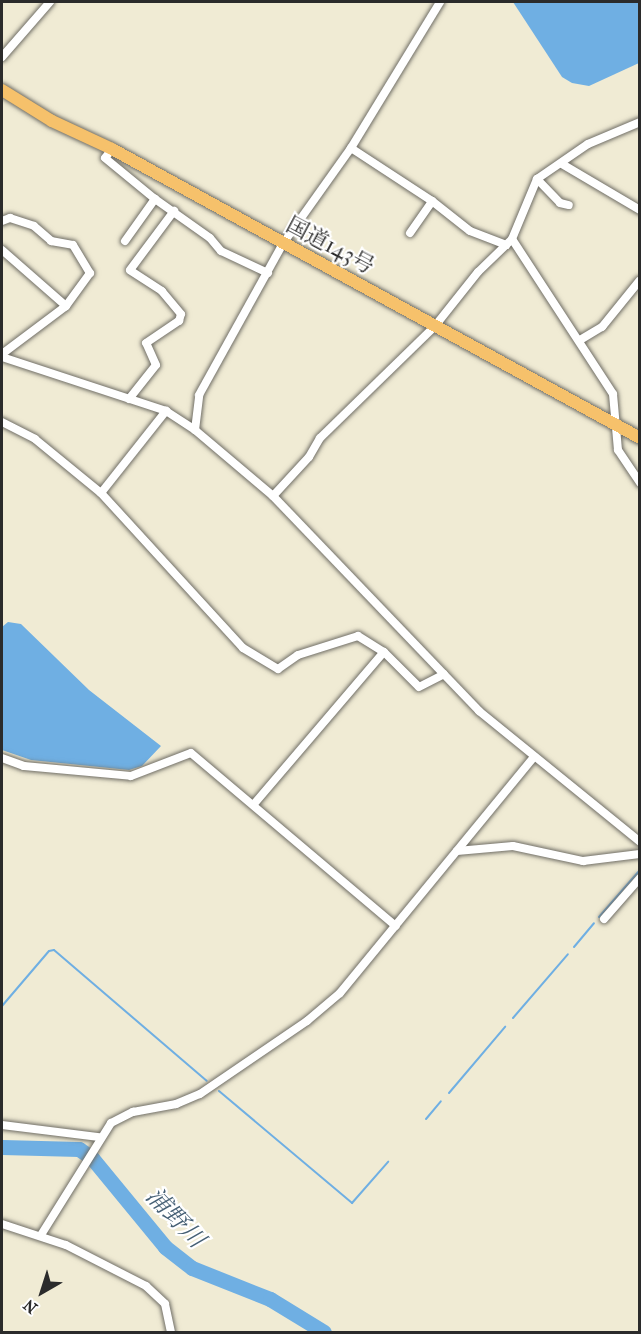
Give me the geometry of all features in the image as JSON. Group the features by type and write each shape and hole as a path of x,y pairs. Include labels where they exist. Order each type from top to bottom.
{"highway":[{"name":"国道143号","path":"2,90 52,121 112,149 282,245 639,438"}],"street":[{"path":"2,57 50,2"},
{"path":"195,430 199,395 282,245 308,214 351,148 440,2"},
{"path":"273,496 320,438 435,326 478,272 509,242 537,179 588,144 639,122"},
{"path":"351,148 432,201 470,231 509,242 580,340 613,394 620,456 639,483"},
{"path":"112,149 105,158 155,199 174,211 221,251 268,273"},
{"path":"562,164 639,210"},
{"path":"537,179 553,197 569,205"},
{"path":"124,241 155,199"},
{"path":"410,233 432,201"},
{"path":"129,399 156,365 146,343 179,321 181,314 162,291 130,270 174,211"},
{"path":"2,221 10,218 34,226 51,241 73,245 90,273 66,306 2,355"},
{"path":"2,250 66,306"},
{"path":"580,340 602,327 639,280"},
{"path":"2,355 166,411 195,430 273,496 479,711 639,842"},
{"path":"101,493 166,411"},
{"path":"2,422 35,439 101,493 243,648 278,669 298,654 358,636 384,652 419,687 444,674"},
{"path":"254,804 384,652"},
{"path":"2,758 24,766 131,776 191,753 396,926"},
{"path":"41,1235 57,1204 97,1140 126,1114 176,1104 200,1094 307,1021 357,974 534,757"},
{"path":"457,851 513,846 583,861 639,854"},
{"path":"604,920 639,878"},
{"path":"2,1125 97,1140"},
{"path":"2,1224 41,1235 108,1265 157,1294 168,1314 171,1332"}],"water":[{"path":"513,2 639,2 639,63 589,86 572,83 562,77"},
{"path":"8,622 21,624 89,690 161,746 142,766 129,770 31,760 2,750 2,627"}],"waterway":[{"path":"599,917 640,870"},
{"path":"574,947 594,923"},
{"path":"2,1006 49,951 54,950 207,1081"},
{"path":"513,1018 568,954"},
{"path":"449,1093 505,1027"},
{"path":"219,1091 352,1203 388,1162"},
{"path":"426,1119 441,1101"},
{"name":"浦野川","path":"2,1147 79,1149 92,1158 165,1247 192,1268 270,1299 324,1332"}]}
